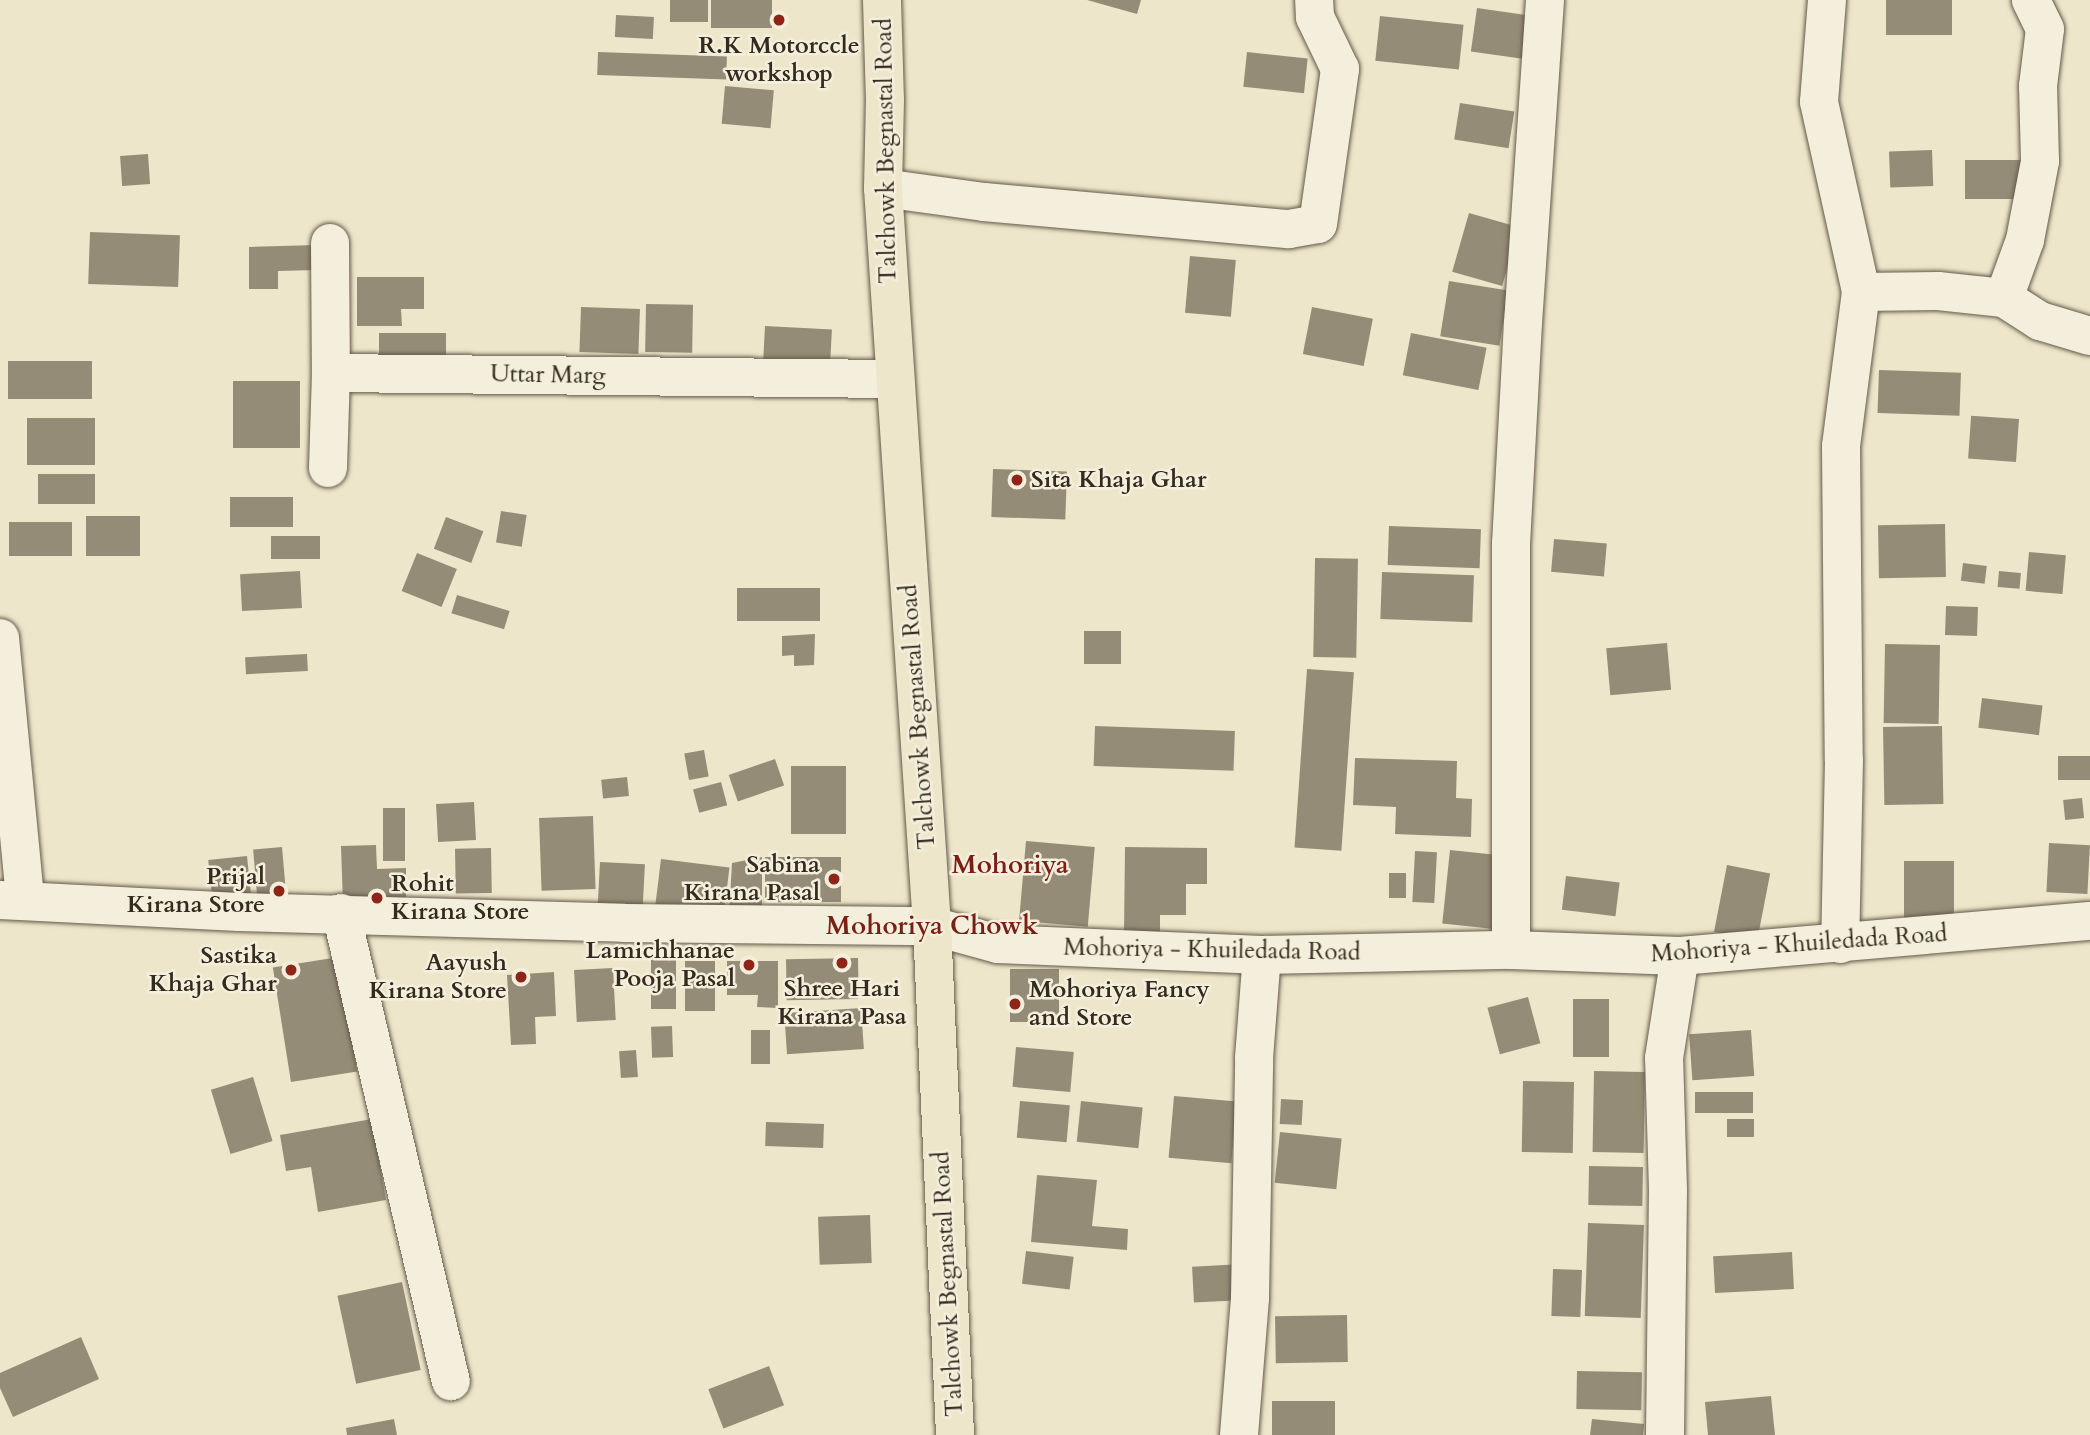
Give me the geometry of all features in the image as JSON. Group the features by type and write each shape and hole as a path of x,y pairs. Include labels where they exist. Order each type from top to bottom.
{"main road":[{"name":"Talchowk Begnastal Road","path":"882,0 883,188 932,926 955,1435"}],"street":[{"path":"883,188 984,202 1289,229 1318,224 1340,69 1315,18 1314,0"},
{"path":"1511,950 1511,544 1545,0"},
{"path":"1827,0 1819,102 1860,292 1841,446 1844,760 1840,944"},
{"path":"2004,298 2025,240 2040,161 2038,86 2045,29 2031,0"},
{"path":"328,468 331,373 330,243"},
{"path":"1860,292 1938,291 2004,298 2039,321 2090,336"},
{"name":"Uttar Marg","path":"331,373 895,379"},
{"path":"0,638 12,900"},
{"name":"Mohoriya - Khuiledada Road","path":"12,900 239,912 624,923 932,926 998,944 1262,955 1511,950 1680,956 2090,921"},
{"path":"341,913 451,1381"},
{"path":"1239,1435 1250,1298 1254,1058 1262,955"},
{"path":"1665,1435 1668,1191 1664,1058 1680,956"}],"building":[{"path":"670,0 708,0 708,22 670,22"},
{"path":"711,0 772,0 772,28 711,28"},
{"path":"1087,0 1141,0 1137,14"},
{"path":"1886,0 1952,0 1952,35 1886,35"},
{"path":"1477,8 1538,17 1532,60 1471,52"},
{"path":"616,15 654,17 653,39 615,37"},
{"path":"1380,16 1464,25 1459,70 1375,61"},
{"path":"598,52 727,57 726,79 597,75"},
{"path":"1247,52 1308,58 1304,93 1243,87"},
{"path":"725,86 774,90 771,128 722,124"},
{"path":"1460,103 1514,112 1509,148 1454,140"},
{"path":"1932,150 1933,186 1890,187 1889,152"},
{"path":"148,154 150,184 122,186 120,156"},
{"path":"1965,160 2024,160 2024,199 1965,199"},
{"path":"1469,213 1519,227 1502,286 1452,272"},
{"path":"90,232 180,235 178,287 88,284"},
{"path":"316,245 317,270 278,271 278,289 249,289 249,247"},
{"path":"1190,256 1236,260 1231,317 1185,313"},
{"path":"357,277 424,277 424,309 401,309 402,326 357,326"},
{"path":"1449,281 1508,290 1500,346 1440,336"},
{"path":"646,304 693,305 692,353 645,352"},
{"path":"581,307 640,309 638,354 579,352"},
{"path":"1312,307 1373,319 1364,366 1303,354"},
{"path":"765,326 832,330 830,367 763,364"},
{"path":"379,333 446,333 446,369 379,369"},
{"path":"1411,333 1487,348 1478,390 1403,375"},
{"path":"8,361 92,361 92,399 8,399"},
{"path":"1879,370 1961,373 1959,416 1877,413"},
{"path":"233,381 300,381 300,448 233,448"},
{"path":"1971,416 2019,419 2016,462 1968,459"},
{"path":"27,418 95,418 95,465 27,465"},
{"path":"993,469 1067,472 1065,520 991,517"},
{"path":"38,474 95,474 95,504 38,504"},
{"path":"230,497 293,497 293,527 230,527"},
{"path":"501,511 527,515 522,547 496,543"},
{"path":"86,516 140,516 140,556 86,556"},
{"path":"446,517 483,531 471,563 434,549"},
{"path":"9,522 72,522 72,556 9,556"},
{"path":"1945,524 1946,577 1879,578 1878,525"},
{"path":"1389,526 1481,529 1480,568 1388,565"},
{"path":"271,536 320,536 320,559 271,559"},
{"path":"1554,539 1607,544 1604,576 1551,572"},
{"path":"2029,552 2066,555 2062,594 2026,591"},
{"path":"417,553 457,569 442,607 402,591"},
{"path":"1315,558 1358,559 1356,658 1313,657"},
{"path":"1963,563 1987,566 1985,584 1961,581"},
{"path":"300,571 302,608 242,611 240,574"},
{"path":"1999,571 2021,573 2020,589 1998,587"},
{"path":"1382,572 1474,575 1472,622 1380,619"},
{"path":"737,588 820,588 820,621 737,621"},
{"path":"457,595 510,611 504,629 451,613"},
{"path":"1946,606 1978,607 1977,636 1945,635"},
{"path":"1084,631 1121,631 1121,664 1084,664"},
{"path":"815,634 814,665 794,666 794,655 782,656 782,636"},
{"path":"1667,643 1671,690 1610,695 1606,648"},
{"path":"1885,644 1940,645 1939,724 1884,723"},
{"path":"307,654 308,671 246,674 245,657"},
{"path":"1307,669 1354,672 1341,851 1295,848"},
{"path":"1982,698 2043,705 2039,735 1978,728"},
{"path":"1095,726 1235,731 1234,771 1094,766"},
{"path":"1942,726 1943,804 1884,805 1883,727"},
{"path":"704,750 709,777 689,780 684,753"},
{"path":"2058,756 2090,756 2090,780 2058,780"},
{"path":"1355,758 1457,761 1456,798 1472,799 1471,837 1395,834 1396,807 1353,805"},
{"path":"775,759 784,785 738,801 729,775"},
{"path":"791,766 846,766 846,834 791,834"},
{"path":"627,777 629,796 603,799 601,780"},
{"path":"721,782 727,805 699,813 693,790"},
{"path":"2082,798 2084,818 2065,820 2063,800"},
{"path":"474,802 476,840 438,842 436,804"},
{"path":"383,808 405,808 405,861 383,861"},
{"path":"593,816 596,889 542,891 539,818"},
{"path":"1026,841 1095,847 1088,927 1019,921"},
{"path":"2049,843 2090,845 2087,894 2046,892"},
{"path":"376,845 377,869 406,868 406,903 343,904 341,846"},
{"path":"282,847 286,894 257,896 253,850"},
{"path":"1125,847 1207,848 1207,884 1186,884 1186,915 1160,915 1160,932 1124,932"},
{"path":"491,848 492,893 456,894 455,849"},
{"path":"1450,850 1500,855 1492,929 1442,924"},
{"path":"1415,851 1437,852 1434,903 1412,902"},
{"path":"247,856 251,893 212,897 208,860"},
{"path":"762,857 762,912 729,915 732,863"},
{"path":"765,857 841,857 841,902 765,902"},
{"path":"661,859 729,867 723,920 655,912"},
{"path":"1904,861 1954,861 1954,919 1904,919"},
{"path":"600,862 645,864 642,919 597,917"},
{"path":"1727,865 1770,873 1757,940 1714,932"},
{"path":"1389,873 1406,873 1406,898 1389,898"},
{"path":"1566,876 1620,883 1615,916 1562,910"},
{"path":"339,957 357,1072 291,1082 273,967"},
{"path":"858,958 859,999 787,1000 786,959"},
{"path":"651,959 676,959 676,1009 651,1009"},
{"path":"685,961 715,961 715,1011 685,1011"},
{"path":"727,961 778,961 778,1008 757,1007 758,995 727,995"},
{"path":"613,968 616,1020 577,1022 574,970"},
{"path":"1010,969 1059,969 1059,1022 1010,1022"},
{"path":"554,972 556,1016 535,1017 536,1044 511,1045 507,975"},
{"path":"1528,997 1540,1043 1500,1054 1487,1008"},
{"path":"1573,999 1609,999 1609,1057 1573,1057"},
{"path":"861,1008 864,1049 787,1054 784,1013"},
{"path":"672,1026 673,1057 652,1058 651,1027"},
{"path":"751,1030 770,1030 770,1064 751,1064"},
{"path":"1751,1030 1754,1076 1692,1080 1689,1034"},
{"path":"1016,1047 1074,1052 1070,1092 1013,1087"},
{"path":"636,1050 638,1077 621,1078 619,1051"},
{"path":"1594,1071 1645,1072 1644,1153 1593,1152"},
{"path":"253,1077 273,1141 231,1154 211,1090"},
{"path":"1523,1081 1574,1082 1573,1153 1522,1152"},
{"path":"1695,1092 1753,1092 1753,1113 1695,1113"},
{"path":"1174,1096 1237,1101 1231,1163 1169,1158"},
{"path":"1281,1099 1303,1100 1302,1125 1280,1124"},
{"path":"1020,1101 1070,1105 1067,1142 1017,1138"},
{"path":"1081,1101 1143,1107 1138,1148 1077,1142"},
{"path":"372,1119 386,1200 318,1212 311,1167 286,1171 280,1135"},
{"path":"1727,1119 1754,1119 1754,1137 1727,1137"},
{"path":"766,1122 824,1124 823,1148 765,1146"},
{"path":"1280,1132 1342,1138 1336,1189 1275,1183"},
{"path":"1589,1166 1643,1167 1642,1206 1588,1205"},
{"path":"1037,1175 1097,1180 1092,1226 1128,1229 1127,1250 1031,1242"},
{"path":"870,1215 872,1263 820,1265 818,1217"},
{"path":"1588,1223 1644,1225 1641,1318 1585,1316"},
{"path":"1026,1251 1074,1257 1070,1290 1022,1284"},
{"path":"1792,1252 1794,1289 1715,1293 1713,1256"},
{"path":"1243,1264 1245,1300 1194,1303 1192,1267"},
{"path":"1553,1269 1582,1270 1580,1317 1551,1316"},
{"path":"402,1282 421,1370 356,1384 337,1296"},
{"path":"1347,1315 1348,1362 1276,1363 1275,1316"},
{"path":"81,1337 99,1379 13,1417 0,1388 0,1373"},
{"path":"769,1366 784,1405 723,1429 708,1389"},
{"path":"1577,1371 1642,1372 1641,1410 1576,1409"},
{"path":"1771,1396 1775,1435 1708,1435 1705,1402"},
{"path":"1272,1401 1335,1401 1335,1435 1272,1435"},
{"path":"394,1419 397,1435 347,1435 346,1428"},
{"path":"1592,1419 1644,1424 1643,1435 1590,1435"}],"place":[{"name":"R.K Motorccle workshop","path":"779,20"},
{"name":"Sita Khaja Ghar","path":"1017,480"},
{"name":"Sabina Kirana Pasal","path":"834,879"},
{"name":"Prijal Kirana Store","path":"279,891"},
{"name":"Rohit Kirana Store","path":"377,898"},
{"name":"Shree Hari Kirana Pasa","path":"842,963"},
{"name":"Lamichhanae Pooja Pasal","path":"749,965"},
{"name":"Sastika Khaja Ghar","path":"291,970"},
{"name":"Aayush Kirana Store","path":"521,977"},
{"name":"Mohoriya Fancy and Store","path":"1015,1004"}],"district":[{"name":"Mohoriya","path":"1010,865"},
{"name":"Mohoriya Chowk","path":"932,926"}]}
